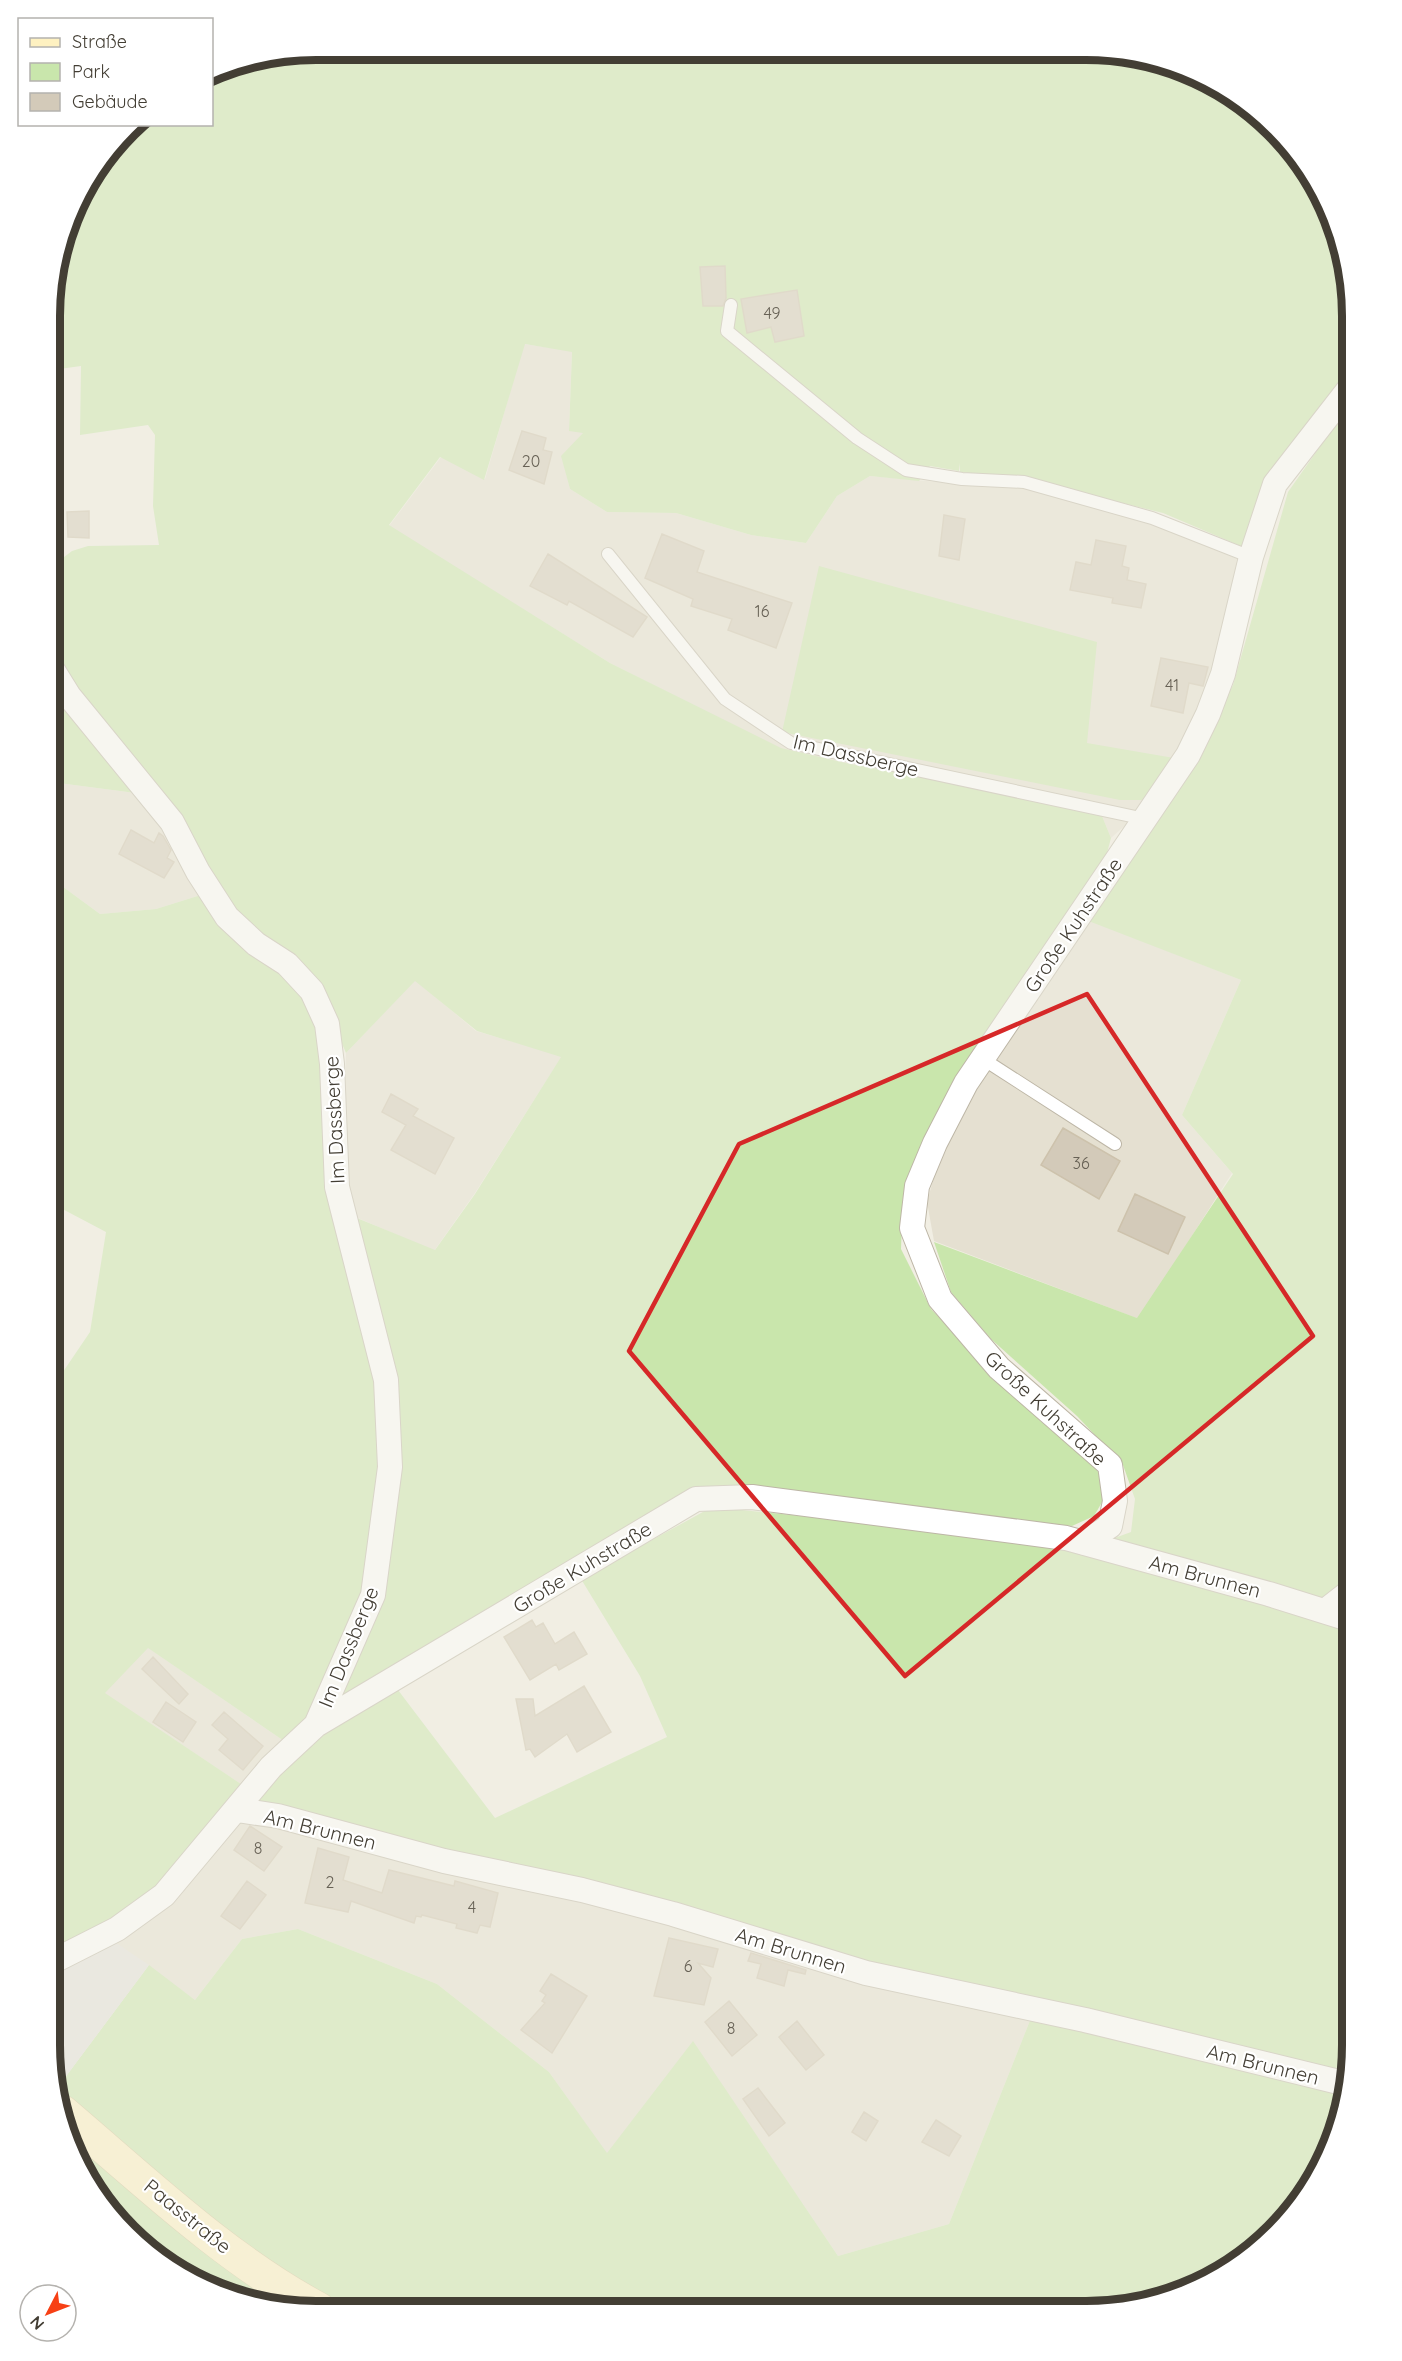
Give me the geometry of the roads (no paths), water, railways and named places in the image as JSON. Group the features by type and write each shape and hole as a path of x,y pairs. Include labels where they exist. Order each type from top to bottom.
{"street":[{"name":"Große Kuhstraße","path":"60,1958 117,1929 164,1895 271,1767 316,1725 696,1499 752,1497 1054,1537 1084,1543 1110,1526 1115,1501 1110,1465 999,1368 940,1299 912,1228 916,1186 966,1083 1188,755 1208,714 1223,674 1251,557 1275,484 1342,399"},
{"name":"Im Dassberge","path":"60,682 69,696 172,822 198,872 227,917 256,944 286,964 312,991 327,1024 332,1064 337,1187 386,1380 390,1467 373,1595 316,1725"},
{"name":"Am Brunnen","path":"1084,1543 1342,1617"},
{"path":"1325,1611 1342,1598"},
{"name":"Am Brunnen","path":"237,1810 278,1816 444,1861 582,1890 673,1914 866,1973 1085,2020 1339,2082"},
{"name":"Paasstraße","path":"72,2119 197,2224 282,2289 303,2300"}],"lane":[{"path":"731,305 728,331 857,438 906,470 962,479 1024,482 1152,518 1251,557"},
{"name":"Im Dassberge","path":"608,554 725,699 791,743 1144,819"},
{"path":"60,688 69,696"},
{"path":"983,1059 1115,1144"}]}
